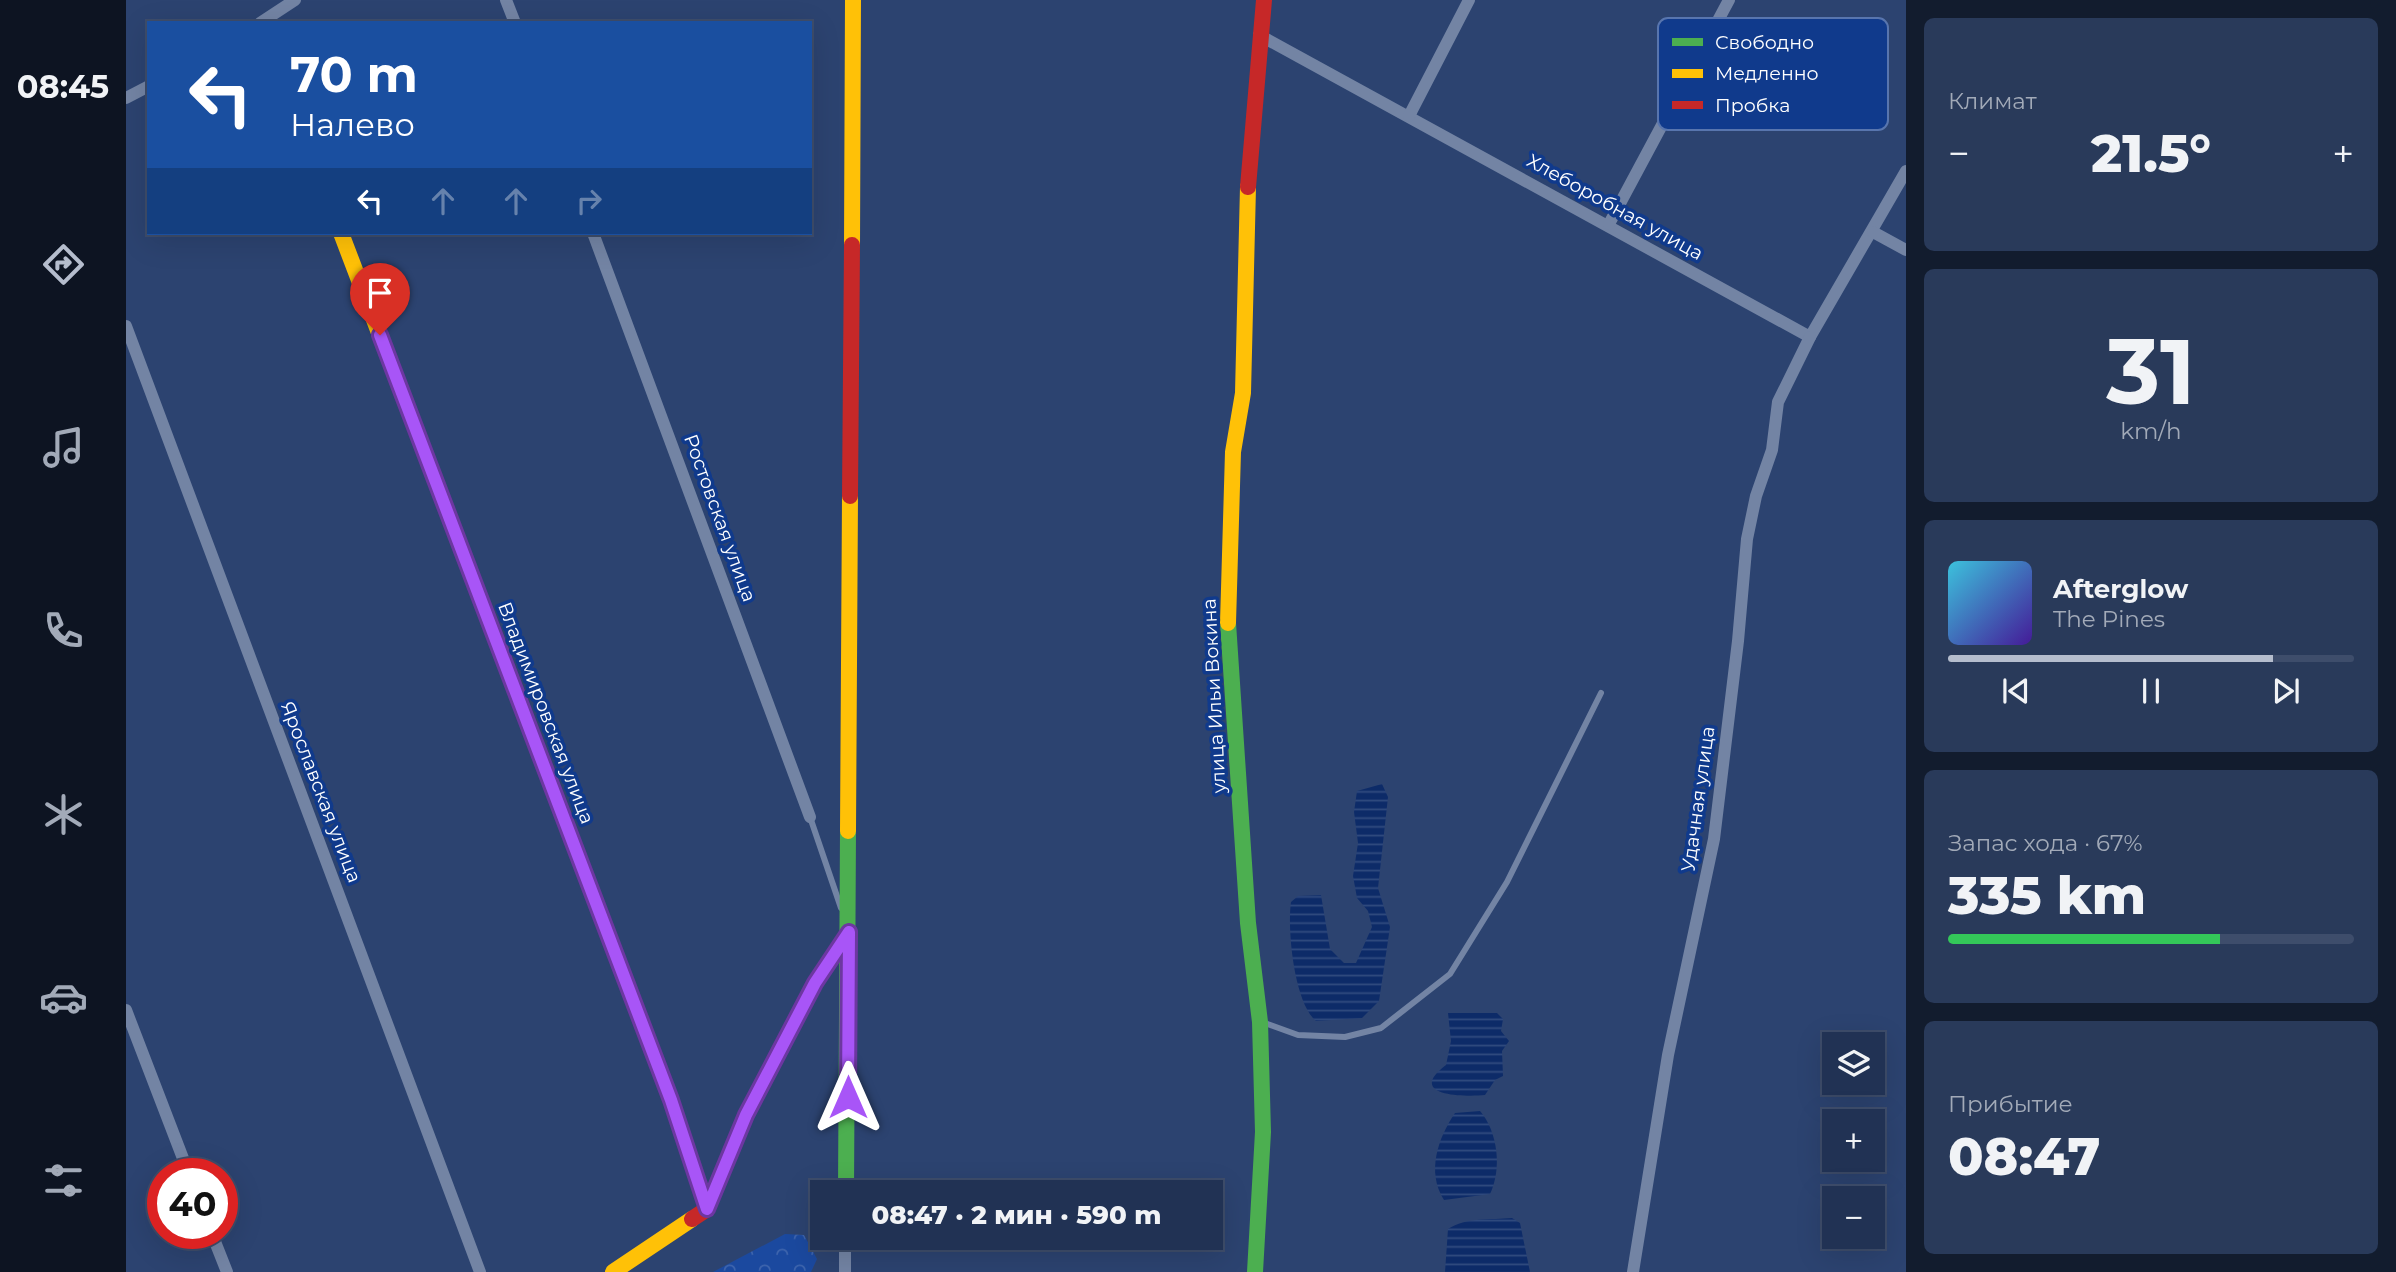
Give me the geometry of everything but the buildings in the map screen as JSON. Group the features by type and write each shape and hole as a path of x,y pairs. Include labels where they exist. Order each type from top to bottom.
{"street":[{"path":"263,21 295,0"},
{"path":"506,0 514,21"},
{"path":"846,1180 853,0"},
{"name":"улица Ильи Вокина","path":"1255,1272 1263,1132 1260,1022 1248,923 1228,637 1233,452 1241,427 1243,294 1259,35 1264,0"},
{"path":"1409,116 1469,0"},
{"path":"1719,18 1729,0"},
{"name":"Хлеборобная улица","path":"1259,35 1609,224 1810,337"},
{"path":"126,98 147,87"},
{"path":"1609,224 1659,130"},
{"path":"1810,337 1906,171"},
{"path":"1873,232 1906,250"},
{"name":"Владимировская улица","path":"342,235 671,1100 707,1209"},
{"name":"Ростовская улица","path":"594,235 810,817"},
{"name":"Ярославская улица","path":"126,326 480,1272"},
{"name":"Удачная улица","path":"1633,1272 1668,1055 1714,839 1738,641 1747,538 1756,496 1772,450 1778,402 1810,337"},
{"path":"126,1010 183,1158"},
{"path":"613,1272 707,1209"},
{"path":"218,1249 227,1272"},
{"path":"845,1250 845,1272"}],"lane":[{"path":"1260,1022 1298,1035 1345,1037 1381,1028 1450,974 1507,882 1601,692"},
{"path":"707,1209 746,1115 815,983 849,932 810,817"}],"green space":[{"path":"785,1234 804,1235 817,1259 811,1272 713,1272"}],"shaded area":[{"path":"1382,784 1388,797 1378,888 1390,927 1379,1001 1362,1018 1316,1021 1308,1012 1297,983 1291,947 1291,902 1298,896 1321,895 1330,949 1344,963 1356,963 1372,927 1368,911 1357,898 1353,876 1358,843 1354,812 1357,791"},
{"path":"1448,1013 1497,1013 1503,1019 1501,1031 1509,1041 1502,1051 1503,1076 1495,1080 1485,1095 1453,1095 1435,1089 1432,1083 1435,1075 1446,1065 1451,1041"},
{"path":"1480,1111 1491,1129 1496,1151 1496,1173 1490,1194 1444,1200 1435,1167 1439,1144 1455,1113"},
{"path":"1512,1218 1520,1223 1530,1272 1445,1272 1448,1229 1471,1221"}],"traffic: fast":[{"path":"1228,623 1248,923 1260,1022 1263,1132 1255,1272"},
{"path":"846,1180 848,831"}],"traffic: slow":[{"path":"852,245 853,0"},
{"path":"1228,623 1233,452 1243,393 1248,187"},
{"path":"342,235 545,769"},
{"path":"848,831 850,496"},
{"path":"613,1272 692,1219"}],"traffic: jam":[{"path":"1248,187 1264,0"},
{"path":"850,496 852,245"},
{"path":"545,769 671,1100 707,1209 692,1219"}],"route":[{"path":"380,335 671,1100 707,1209 746,1115 815,983 849,932 848,1097"}]}
